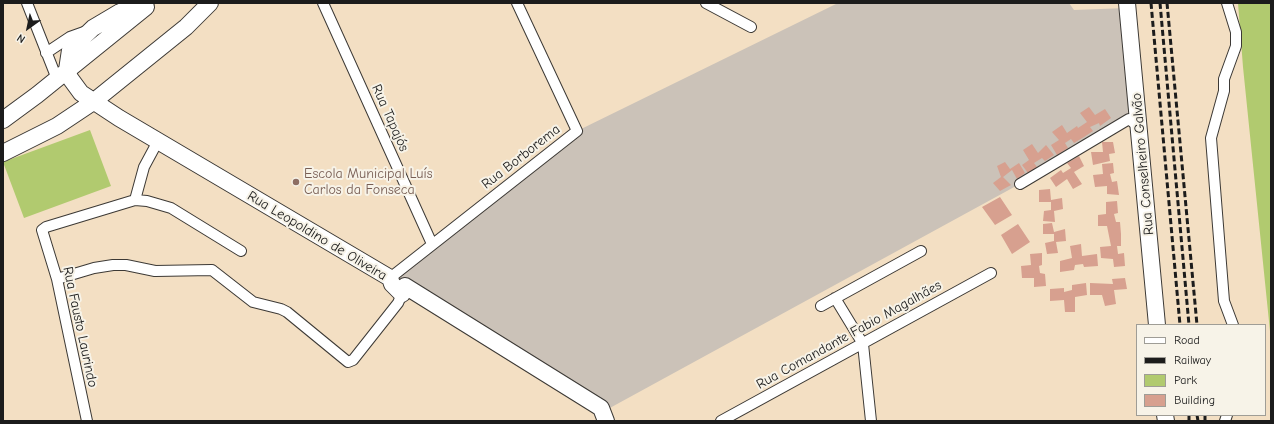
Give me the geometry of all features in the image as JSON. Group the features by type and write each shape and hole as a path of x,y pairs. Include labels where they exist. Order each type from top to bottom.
{"main road":[{"path":"62,74 70,50 93,28 120,12 141,3"},
{"path":"3,120 150,3"},
{"path":"3,153 57,126 93,102 190,24 210,3"},
{"name":"Rua Conselheiro Galvão","path":"1127,3 1140,128 1157,324"},
{"name":"Rua Leopoldino de Oliveira","path":"62,74 93,102 390,278 392,284 402,294"},
{"path":"402,294 405,286 600,408 606,421"}],"street":[{"path":"26,3 46,52 62,74"},
{"name":"Rua Tapajós","path":"323,3 432,244"},
{"name":"Rua Borborema","path":"390,278 577,131 517,3"},
{"path":"706,3 751,27"},
{"path":"1227,3 1236,32 1236,46 1224,79 1224,91 1211,138 1224,301 1233,324"},
{"path":"46,52 70,37 93,28"},
{"path":"1020,184 1129,119 1140,128"},
{"path":"158,141 144,167 136,200 147,201 171,208 241,251"},
{"name":"Rua Fausto Laurindo","path":"87,421 57,279 42,230 46,226 136,200"},
{"path":"821,306 921,251"},
{"path":"57,279 94,268 113,265 126,265 155,271 212,270 253,302 282,309 287,312 348,362 353,360 398,302 402,294"},
{"name":"Rua Comandante Fabio Magalhães","path":"721,421 991,273"},
{"path":"835,298 863,344 871,421"}],"shaded area":[{"path":"838,3 1069,3 1074,10 1127,8 1129,119 1038,174 597,415 402,294 390,278 577,131"}],"green space":[{"path":"1238,3 1271,3 1271,341 1243,67"},
{"path":"90,130 111,186 24,218 3,162"}],"building":[{"path":"1089,107 1095,115 1105,109 1111,118 1100,126 1099,123 1090,127 1093,131 1074,143 1071,139 1065,143 1068,148 1057,155 1051,145 1059,140 1052,132 1062,125 1067,133 1077,126 1078,128 1087,122 1080,113"},
{"path":"1102,142 1113,142 1115,153 1109,154 1110,161 1093,165 1091,152 1103,152"},
{"path":"1032,144 1038,153 1046,145 1054,155 1045,161 1042,158 1034,163 1037,167 1028,173 1022,165 1029,160 1023,150"},
{"path":"1079,156 1084,166 1074,172 1082,184 1073,189 1067,179 1056,187 1050,178 1061,170 1063,173 1071,168 1067,163"},
{"path":"1005,162 1010,169 1019,163 1025,173 1017,179 1012,170 1003,177 1011,185 1000,191 993,183 1001,177 997,166"},
{"path":"1113,163 1114,173 1110,174 1112,182 1117,181 1119,195 1107,194 1107,186 1095,187 1093,175 1103,174 1102,164"},
{"path":"1050,189 1051,200 1062,198 1063,209 1054,211 1055,222 1043,221 1044,211 1051,210 1051,202 1039,202 1039,190"},
{"path":"1000,197 1012,215 995,225 982,207"},
{"path":"1117,201 1118,213 1114,214 1116,222 1120,222 1121,246 1117,246 1118,254 1124,253 1125,266 1114,267 1113,259 1101,258 1100,247 1111,246 1107,226 1098,226 1098,215 1106,214 1106,202"},
{"path":"1052,223 1054,232 1065,229 1066,241 1056,242 1058,253 1047,254 1045,243 1054,241 1054,234 1043,234 1043,224"},
{"path":"1018,224 1030,242 1012,254 1001,235"},
{"path":"1081,244 1082,256 1097,254 1098,266 1084,267 1083,264 1075,265 1074,270 1060,272 1060,261 1072,258 1070,246"},
{"path":"1042,253 1042,265 1039,266 1040,273 1045,274 1046,286 1034,287 1034,278 1022,278 1021,266 1031,265 1030,254"},
{"path":"1125,278 1127,289 1114,290 1116,304 1105,306 1102,295 1090,295 1090,283 1113,284 1112,279"},
{"path":"1086,283 1087,295 1075,297 1075,312 1065,312 1064,300 1050,301 1050,289 1064,288 1064,292 1072,290 1072,285"}],"railway":[{"path":"1151,3 1180,324"},
{"path":"1160,3 1189,324"},
{"path":"1167,3 1197,324"},
{"path":"1189,416 1189,421"},
{"path":"1197,416 1198,421"},
{"path":"1205,416 1205,421"}],"place":[{"name":"Escola Municipal Luís Carlos da Fonseca","path":"296,182"}]}
